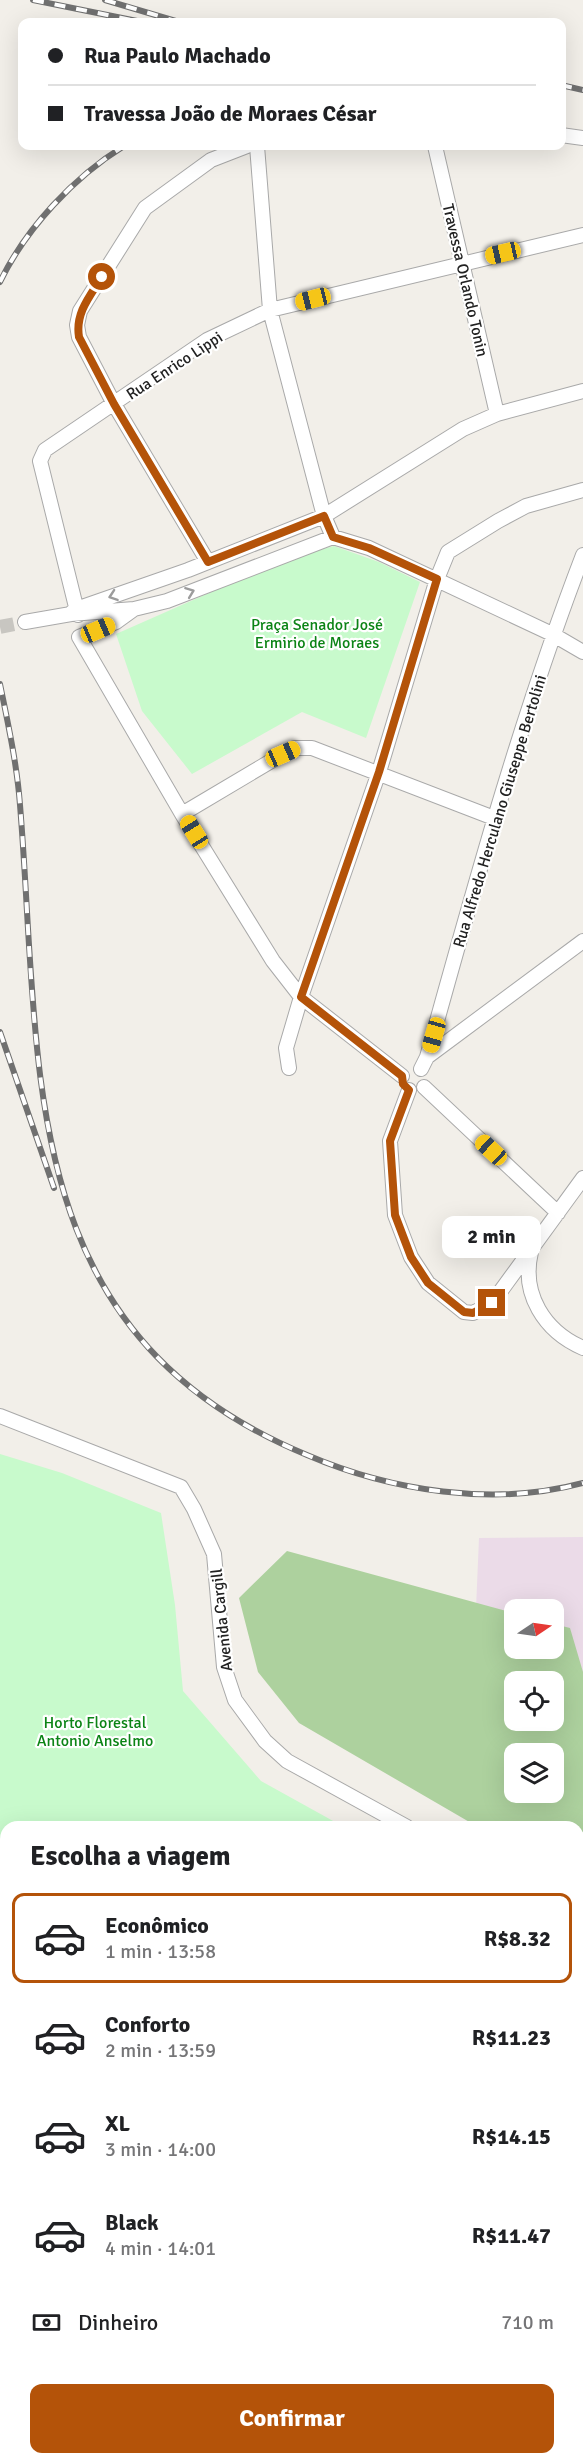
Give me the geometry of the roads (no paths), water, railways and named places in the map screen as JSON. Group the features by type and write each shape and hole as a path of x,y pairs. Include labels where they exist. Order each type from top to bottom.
{"street":[{"path":"566,136 583,138"},
{"path":"208,562 114,404 79,337 77,325 80,311 145,208 211,160 237,150"},
{"path":"258,150 270,309 324,516 333,537"},
{"name":"Travessa Orlando Tonin","path":"436,150 497,414"},
{"name":"Rua Enrico Lippi","path":"75,612 40,461 45,450 207,340 270,309 583,235"},
{"path":"75,612 324,516 464,429 497,414 583,391"},
{"path":"289,1068 286,1048 301,997 379,772 437,579 448,552 526,506 583,490"},
{"path":"25,622 75,612 134,609 167,601 333,537 369,548 437,579 552,634 583,652"},
{"name":"Rua Alfredo Herculano Giuseppe Bertolini","path":"424,1063 494,818 552,634 583,555"},
{"path":"134,609 116,622 79,638 182,814 273,960 301,997 402,1076 403,1084 409,1090 417,1092 424,1087 426,1076 424,1063"},
{"path":"182,814 295,748 312,748 494,818"},
{"path":"402,1076 410,1068 424,1063 583,941"},
{"path":"424,1087 558,1213"},
{"path":"409,1090 390,1141 395,1215 411,1257 428,1283 464,1312 473,1313 492,1303 583,1178"},
{"path":"532,1247 528,1265 529,1286 535,1307 546,1322 583,1348"},
{"name":"Avenida Cargill","path":"0,1416 180,1487 194,1509 214,1554 224,1667 235,1700 265,1740 287,1761 396,1821"}],"tunnel":[{"path":"0,627 25,622"}],"railway":[{"path":"33,0 122,18"},
{"path":"105,0 166,18"},
{"path":"566,86 583,90"},
{"path":"0,282 23,242 53,205 87,173 118,150"},
{"path":"0,684 19,790 33,1002 43,1096 62,1184 93,1266 141,1340 211,1403 307,1455 339,1468 373,1478 443,1492 514,1494 583,1483"},
{"path":"0,1032 54,1188"}],"park label":[{"name":"Praça Senador José Ermirio de Moraes","path":"317,633"},
{"name":"Horto Florestal Antonio Anselmo","path":"95,1731"}]}
